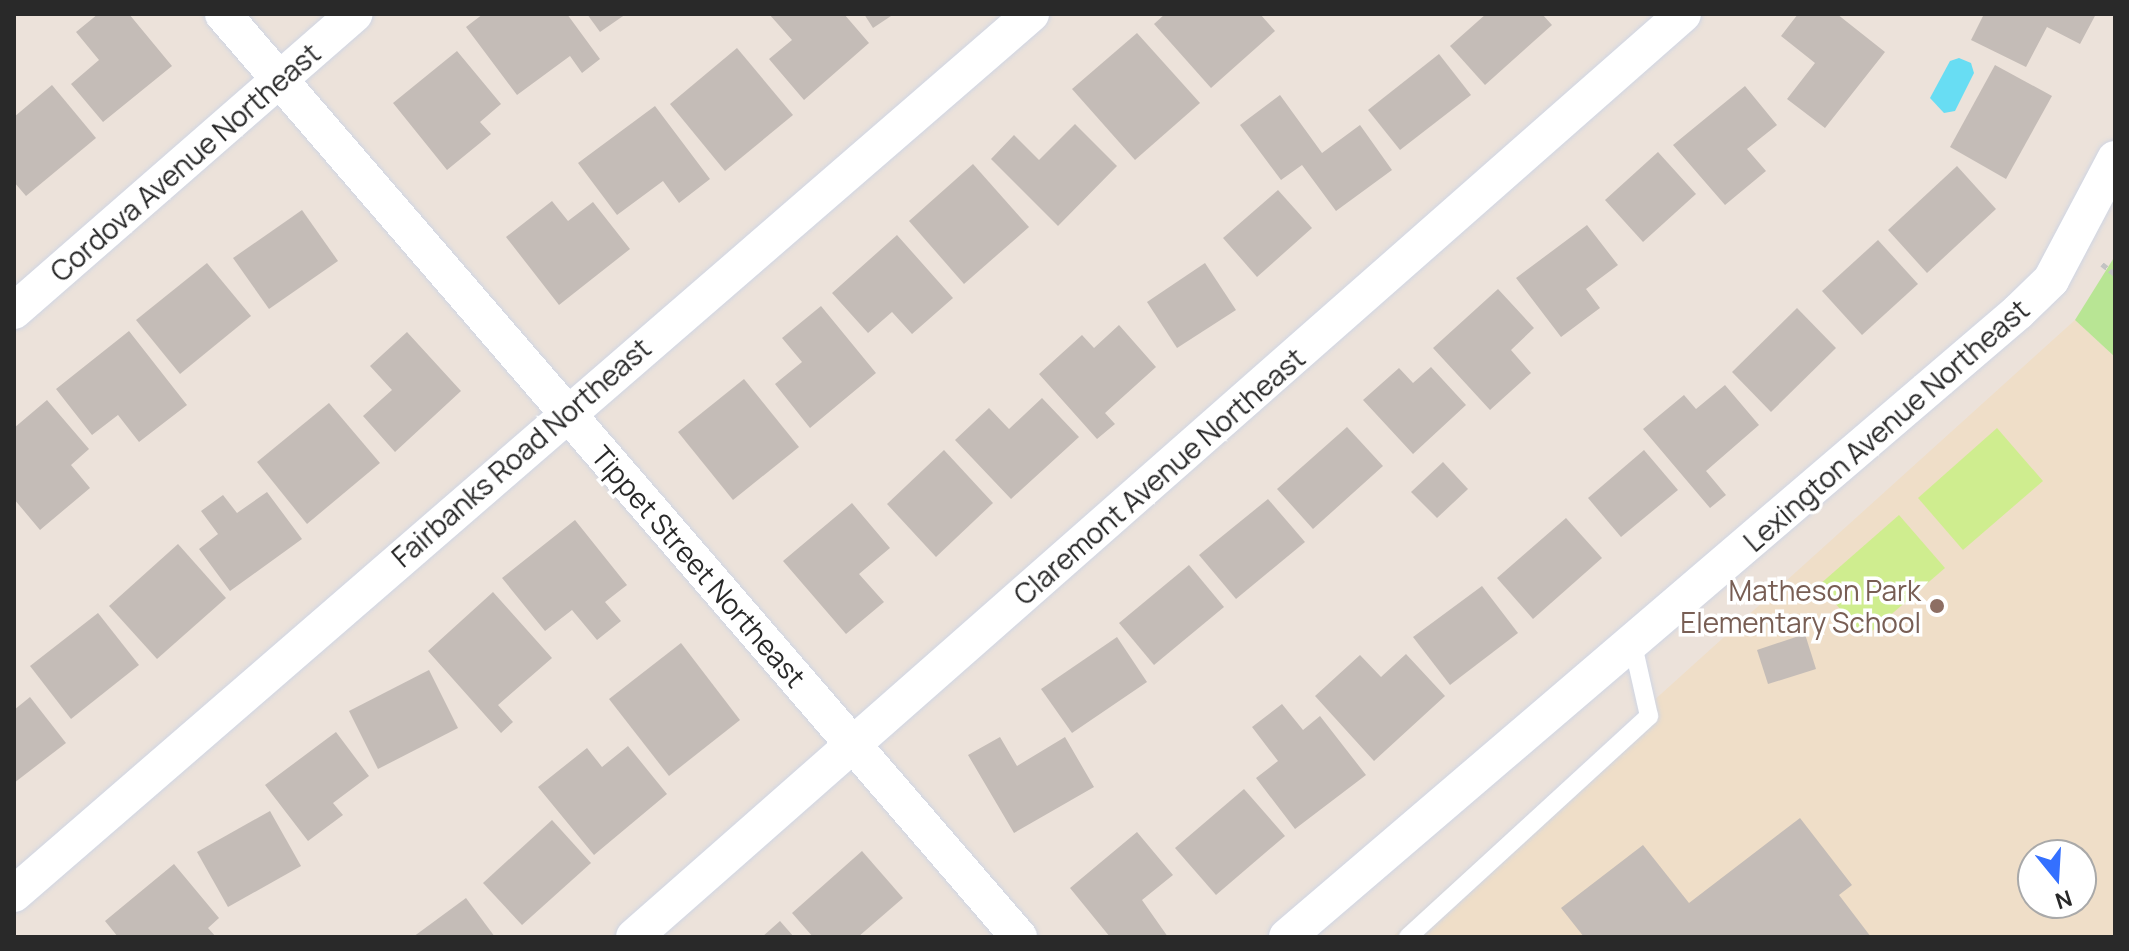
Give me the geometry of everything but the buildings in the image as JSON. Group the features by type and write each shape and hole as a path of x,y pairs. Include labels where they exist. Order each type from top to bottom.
{"street":[{"name":"Tippet Street Northeast","path":"223,14 1019,937"},
{"name":"Cordova Avenue Northeast","path":"14,311 355,14"},
{"name":"Fairbanks Road Northeast","path":"14,894 565,413 1031,14"},
{"name":"Claremont Avenue Northeast","path":"634,937 1683,14"},
{"name":"Lexington Avenue Northeast","path":"1292,936 1633,645 2051,280 2115,159"}],"lane":[{"path":"1408,937 1649,716 1633,645"}],"path":[{"path":"2102,264 2115,274"}],"shaded area":[{"name":"Matheson Park Elementary School","path":"2075,320 2115,357 2115,937 1392,937"}],"green space":[{"path":"2115,256 2115,357 2075,320"},
{"path":"1997,428 2043,481 1963,550 1918,498"},
{"path":"1899,515 1945,568 1865,637 1819,585"}],"water":[{"path":"1959,58 1971,63 1974,73 1955,111 1944,113 1930,98 1950,61"}],"place":[{"name":"Matheson Park Elementary School","path":"1937,606"}]}
